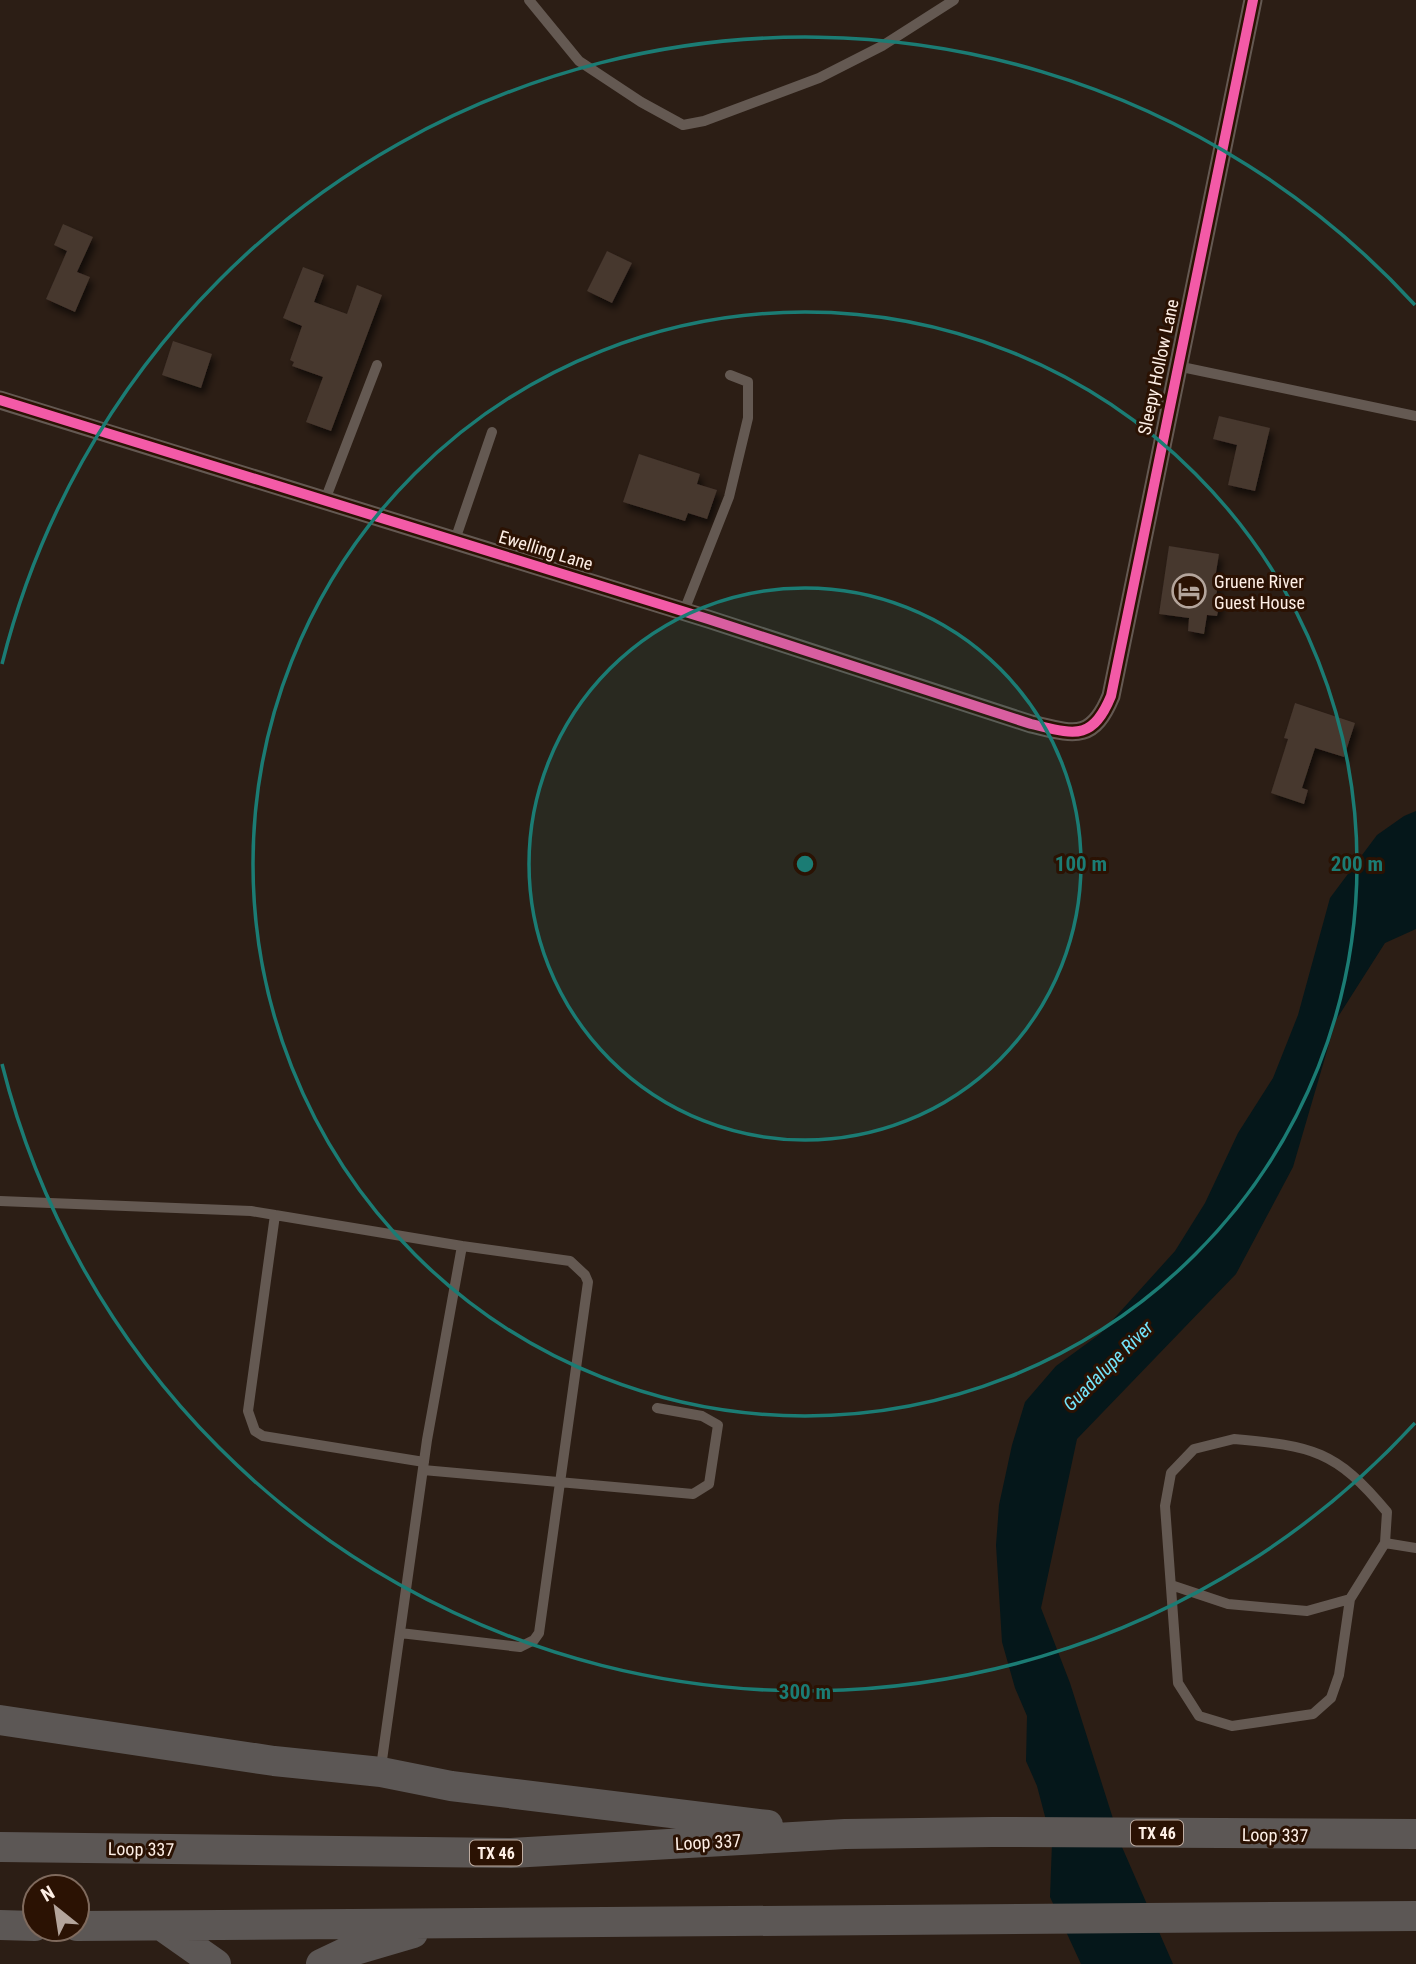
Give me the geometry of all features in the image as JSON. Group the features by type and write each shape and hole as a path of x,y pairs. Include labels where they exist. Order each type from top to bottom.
{"main road":[{"path":"0,1720 274,1761 381,1772 451,1786 845,1834"},
{"name":"Loop 337","path":"0,1847 511,1853 845,1834 1416,1834"},
{"path":"91,1926 1416,1916"},
{"path":"321,1964 342,1954 448,1923"},
{"path":"0,1926 21,1926"},
{"path":"162,1926 216,1964"}],"street":[{"name":"Sleepy Hollow Lane","path":"1083,732 1094,726 1102,716 1111,696 1176,366 1253,0"},
{"name":"Ewelling Lane","path":"0,400 684,611 1031,724 1083,732"}],"lane":[{"path":"529,0 579,61 641,102 683,125 705,121 819,78 882,47 954,0"},
{"path":"325,500 377,365"},
{"path":"1176,366 1416,416"},
{"path":"684,611 729,497 748,418 748,382 730,375"},
{"path":"455,540 492,432"},
{"path":"0,1201 251,1211 570,1261 585,1275 587,1282 542,1625 534,1640 520,1647 400,1633"},
{"path":"275,1215 248,1411 255,1430 263,1436 423,1466 560,1483 693,1494 703,1491 709,1484 718,1425 702,1416 657,1408"},
{"path":"381,1772 423,1466 462,1246"},
{"path":"1234,1439 1275,1443 1325,1454 1362,1482 1387,1512 1385,1543 1350,1599 1339,1675 1331,1698 1313,1714 1232,1726 1199,1716 1178,1683 1171,1585 1165,1506 1171,1474 1194,1449 1234,1439"},
{"path":"1385,1543 1416,1548"},
{"path":"1171,1585 1228,1604 1307,1611 1350,1599"}],"water":[{"name":"Guadalupe River","path":"1416,811 1416,929 1385,943 1336,1020 1293,1167 1236,1274 1077,1439 1041,1608 1070,1683 1122,1847 1173,1964 1081,1964 1050,1897 1052,1843 1037,1786 1026,1761 1027,1716 1015,1688 1002,1642 996,1545 999,1505 1012,1445 1025,1402 1056,1366 1100,1334 1175,1251 1205,1203 1238,1133 1273,1078 1298,1015 1330,898 1377,835"}],"building":[{"path":"63,224 93,237 77,272 90,277 75,312 46,299 67,251 54,245"},
{"path":"607,251 632,263 612,303 587,291"},
{"path":"303,267 324,275 314,302 347,314 357,285 382,295 331,431 306,422 323,377 292,366 294,362 290,360 302,326 283,318"},
{"path":"173,341 212,354 201,388 162,375"},
{"path":"1219,416 1270,428 1255,491 1228,485 1237,445 1213,439"},
{"path":"639,454 700,474 697,484 717,490 707,519 688,513 685,521 623,502"},
{"name":"Gruene River Guest House","path":"1169,546 1219,554 1214,585 1218,585 1216,597 1221,598 1217,616 1207,615 1204,634 1188,631 1189,618 1159,614"},
{"path":"1295,703 1355,723 1344,757 1315,748 1302,788 1308,790 1304,804 1271,793 1288,739 1284,738"}],"cycle path":[{"path":"0,400 708,619 1031,724 1070,732 1080,731 1097,721 1111,696 1253,0"}],"place":[{"name":"Gruene River Guest House","path":"1189,591"}]}
